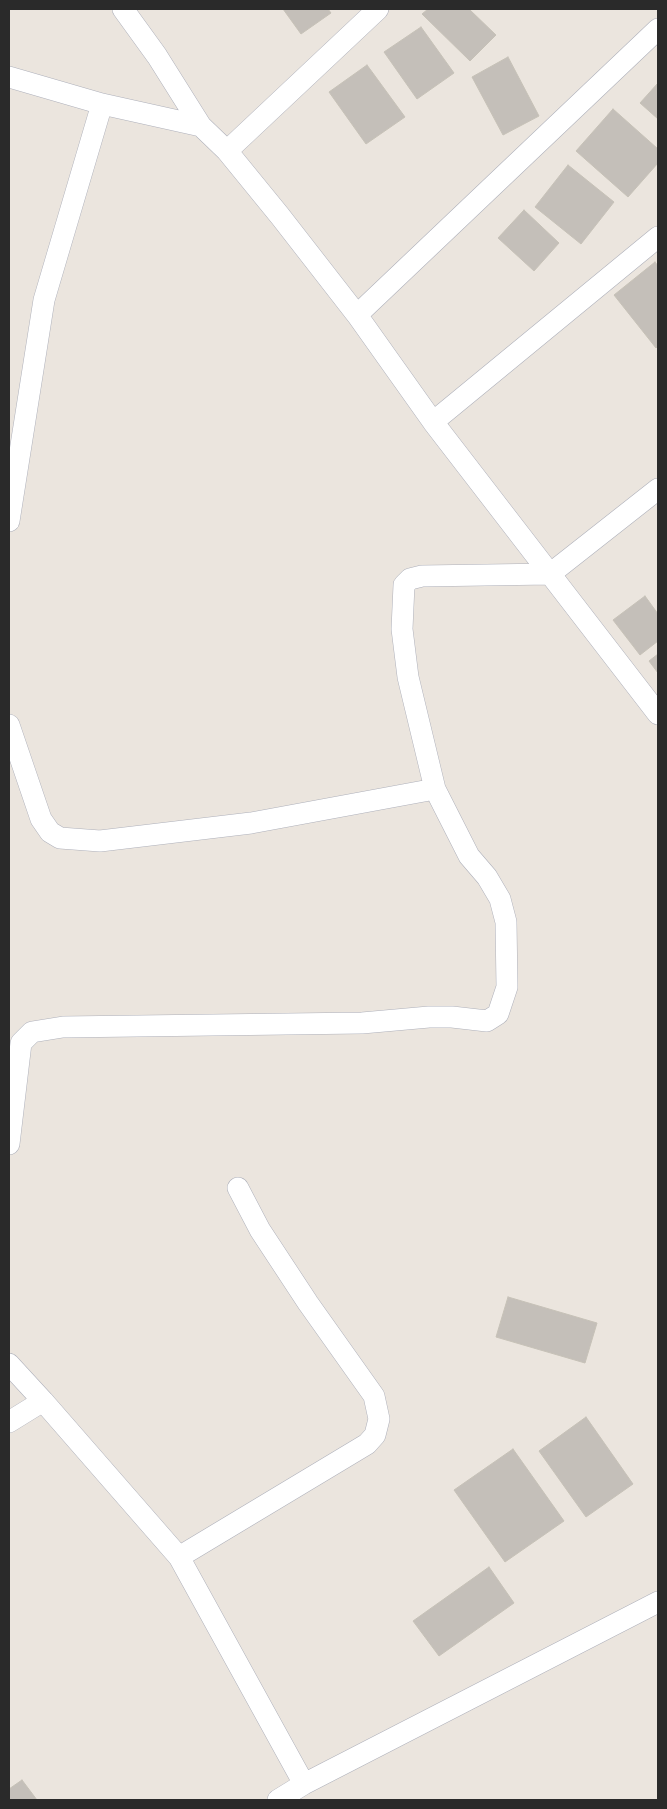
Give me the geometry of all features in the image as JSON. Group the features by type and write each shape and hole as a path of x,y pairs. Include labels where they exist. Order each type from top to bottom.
{"street":[{"path":"124,9 202,126 227,150 356,316 434,422 658,714"},
{"path":"227,150 378,9"},
{"path":"356,316 658,28"},
{"path":"9,77 102,104 202,126"},
{"path":"9,521 44,300 102,104"},
{"path":"434,422 658,237"},
{"path":"9,1144 20,1043 32,1032 64,1027 362,1023 429,1017 452,1017 487,1021 498,1014 507,987 506,922 500,899 470,856 436,788 408,677 402,629 404,585 410,579 422,576 550,574 658,489"},
{"path":"9,725 40,819 50,832 60,838 100,841 251,823 436,788"},
{"path":"179,1557 368,1444 375,1435 379,1420 374,1396 308,1303 260,1230 238,1188"},
{"path":"9,1364 179,1557 304,1784"},
{"path":"9,1422 43,1401"},
{"path":"278,1800 304,1784 658,1602"}],"building":[{"path":"283,9 328,9 331,13 301,34"},
{"path":"428,9 469,9 496,35 470,61 422,14"},
{"path":"421,27 454,73 417,99 384,52"},
{"path":"508,57 539,116 503,135 472,77"},
{"path":"367,65 405,117 366,144 329,92"},
{"path":"658,83 658,119 640,103"},
{"path":"613,109 658,149 658,163 628,197 576,151"},
{"path":"568,165 614,202 581,244 535,207"},
{"path":"524,210 559,243 534,271 498,238"},
{"path":"655,262 658,266 658,346 656,348 614,295"},
{"path":"645,596 658,614 658,641 640,655 613,620"},
{"path":"658,654 658,673 649,661"},
{"path":"508,1297 597,1323 585,1363 496,1337"},
{"path":"586,1417 633,1484 586,1517 539,1451"},
{"path":"513,1449 564,1521 505,1562 454,1490"},
{"path":"489,1567 514,1603 439,1656 413,1621"},
{"path":"22,1780 37,1800 9,1800 9,1789"}]}
